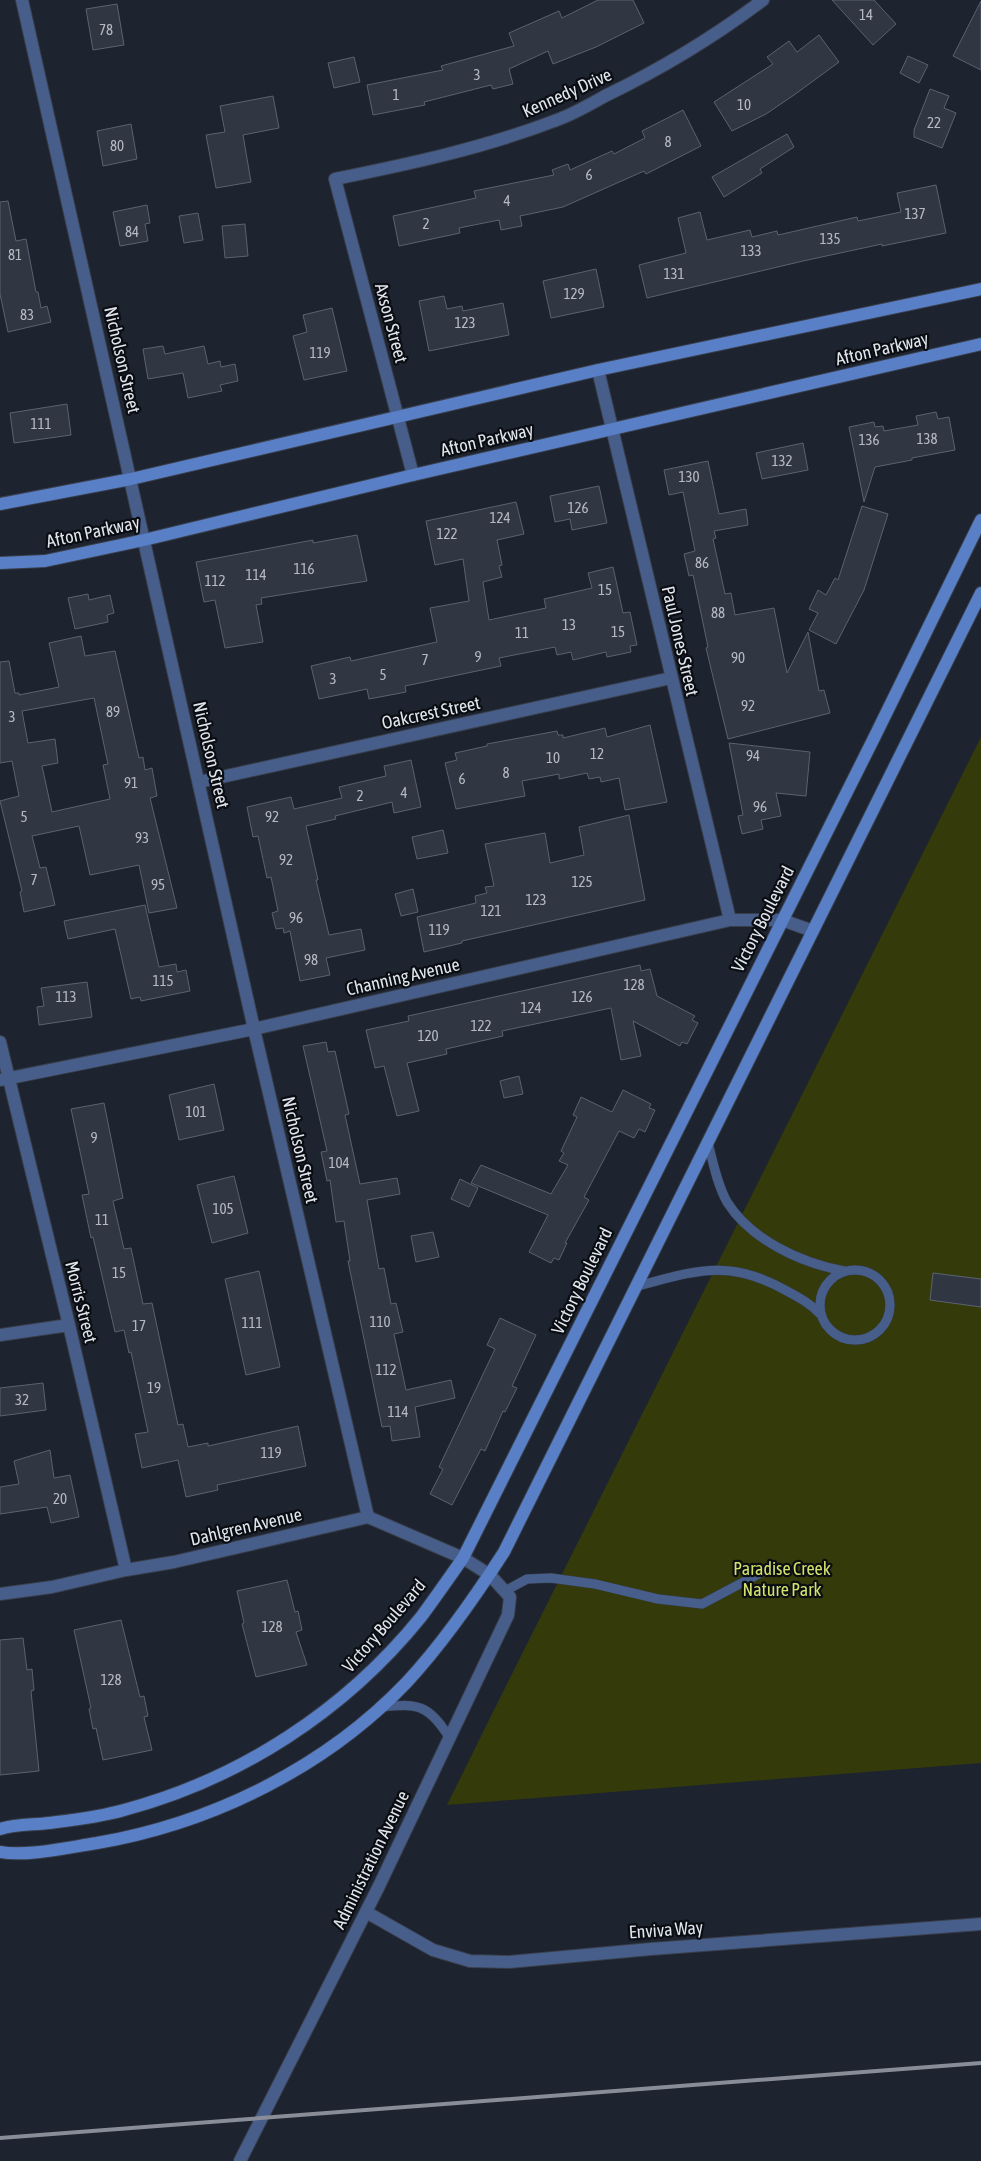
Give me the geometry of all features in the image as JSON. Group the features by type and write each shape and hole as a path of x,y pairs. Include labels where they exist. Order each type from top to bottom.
{"main road":[{"path":"0,504 131,479 598,370 981,289"},
{"name":"Afton Parkway","path":"0,564 45,561 144,540 413,475 981,344"},
{"name":"Victory Boulevard","path":"0,1829 52,1823 122,1811 179,1792 220,1775 266,1751 317,1717 351,1690 420,1617 463,1558 875,736 981,520"},
{"path":"0,1852 9,1854 73,1847 130,1837 189,1820 286,1776 338,1742 382,1707 408,1681 453,1627 504,1552 981,593"}],"street":[{"name":"Nicholson Street","path":"22,0 254,1029 368,1517"},
{"name":"Kennedy Drive","path":"335,179 418,162 486,144 556,121 634,82 712,37 763,0"},
{"name":"Axson Street","path":"335,179 413,475"},
{"name":"Paul Jones Street","path":"598,370 730,920"},
{"name":"Oakcrest Street","path":"199,782 671,678"},
{"name":"Channing Avenue","path":"4,1079 254,1029 730,920 782,920 813,931"},
{"name":"Morris Street","path":"0,1042 4,1079 69,1325 126,1570"},
{"path":"0,1335 69,1325"},
{"path":"368,1517 463,1558 490,1575 505,1591"},
{"name":"Dahlgren Avenue","path":"0,1594 52,1587 126,1570 174,1562 368,1517"},
{"name":"Administration Avenue","path":"240,2161 366,1912 508,1615 510,1597 505,1591"},
{"name":"Enviva Way","path":"366,1912 433,1950 470,1961 509,1962 651,1949 981,1924"}],"lane":[{"path":"637,1286 698,1270 719,1269 752,1275 780,1287 813,1306 827,1328 838,1337 851,1341 865,1340 877,1333 886,1322 890,1309 889,1295 883,1283 869,1273 858,1270 844,1271 810,1262 779,1248 760,1236 742,1220 727,1202 717,1178 708,1143"},
{"path":"820,1315 819,1301 823,1288 832,1278 844,1271"},
{"path":"505,1591 527,1579 550,1578 595,1584 658,1599 702,1604 770,1568"},
{"path":"382,1707 408,1704 426,1710 440,1722 450,1737"}],"green space":[{"name":"Paradise Creek Nature Park","path":"981,737 981,1763 447,1805 486,1726"}],"building":[{"path":"598,0 633,0 644,23 596,47 553,64 548,51 509,69 513,84 493,89 491,85 424,102 425,105 373,115 367,85 443,70 441,66 514,46 509,33 559,11 562,18"},
{"path":"832,0 874,0 896,24 873,45"},
{"path":"981,1 981,70 953,56"},
{"path":"117,4 124,45 93,50 86,9"},
{"path":"819,35 839,62 766,114 732,131 714,102 773,64 767,57 789,41 797,52"},
{"path":"908,56 928,65 919,83 900,73"},
{"path":"354,57 360,82 334,88 328,63"},
{"path":"930,89 949,96 944,108 956,113 942,148 914,137 914,130"},
{"path":"273,96 279,128 243,135 251,182 216,188 206,135 225,132 220,106"},
{"path":"683,110 701,146 646,174 644,171 563,207 520,216 522,226 501,230 499,220 459,228 460,233 399,246 393,216 476,198 474,191 554,175 552,170 568,164 570,170 612,151 614,154 645,138 642,131"},
{"path":"131,124 137,159 103,166 97,131"},
{"path":"787,134 794,147 760,169 762,173 724,197 712,177"},
{"path":"936,185 946,233 882,246 882,244 803,261 647,298 639,265 686,253 678,218 700,212 707,240 750,230 752,237 777,231 778,235 857,217 858,221 901,212 897,193"},
{"path":"8,201 16,241 26,239 36,292 38,292 41,308 47,306 51,322 8,332 0,294 0,202"},
{"path":"147,205 150,223 145,224 148,241 120,246 113,212"},
{"path":"198,213 203,240 184,243 179,216"},
{"path":"245,224 248,256 225,258 222,226"},
{"path":"596,269 604,307 551,318 543,281"},
{"path":"444,296 447,309 462,306 463,311 503,303 509,335 429,351 419,301"},
{"path":"332,308 347,371 304,380 293,336 307,332 303,315"},
{"path":"163,346 165,354 204,346 208,364 220,361 221,367 235,364 238,381 220,385 222,391 188,398 183,373 148,379 143,349"},
{"path":"67,404 71,435 14,443 10,413"},
{"path":"936,412 938,419 949,417 955,450 875,467 864,502 849,427 874,422 875,427 883,426 884,431 918,425 916,416"},
{"path":"803,443 808,470 762,479 756,453"},
{"path":"708,461 719,514 746,509 748,525 714,531 716,538 713,539 725,594 731,593 735,615 774,608 787,673 808,632 819,691 824,690 830,713 728,739 706,648 708,647 693,575 689,576 684,554 695,551 683,492 669,495 664,470"},
{"path":"599,486 607,523 572,530 570,519 555,522 550,496"},
{"path":"516,502 524,534 497,540 502,565 499,566 502,577 483,582 489,620 546,608 544,599 592,588 588,573 613,567 623,613 630,612 637,645 630,646 631,652 607,657 606,652 573,660 571,652 557,655 555,647 499,658 501,666 405,686 406,692 369,699 367,689 319,699 311,666 350,657 351,661 437,642 430,608 469,601 463,559 435,565 426,521"},
{"path":"862,506 888,514 864,590 836,644 809,630 818,613 809,609 818,590 826,595 835,578 838,580"},
{"path":"357,535 367,581 261,598 262,604 256,605 263,642 225,648 215,600 204,602 196,562 313,540 313,543"},
{"path":"88,594 89,600 110,595 114,613 107,615 108,622 75,629 68,598"},
{"path":"81,636 85,656 115,651 139,758 143,757 145,770 152,768 157,796 150,798 177,908 149,913 139,865 90,875 79,826 32,836 40,868 46,867 55,905 24,912 20,892 22,891 0,801 19,796 12,761 0,763 0,662 9,661 15,693 19,693 19,695 59,687 49,643","holes":["94,698 108,764 103,765 110,799 52,812 42,766 58,763 55,739 28,743 22,711"]},
{"path":"650,725 667,802 625,810 619,778 601,782 600,777 589,779 587,773 559,779 559,774 522,781 525,796 456,809 445,763 457,760 455,753 487,746 487,744 557,731 558,735 563,735 563,738 605,728 607,737"},
{"path":"729,743 810,752 806,796 776,793 781,816 761,820 763,829 742,834 738,816 743,815"},
{"path":"411,760 421,807 394,813 392,802 335,816 336,819 306,826 329,935 361,929 365,950 326,958 330,975 300,981 290,931 284,933 283,928 276,929 272,913 278,911 271,877 267,878 258,836 253,837 247,807 291,797 294,809 342,798 339,787 386,776 384,766"},
{"path":"629,815 645,900 462,941 462,943 424,952 417,917 476,903 475,896 487,893 485,887 494,886 485,844 545,833 550,863 584,855 579,827"},
{"path":"443,830 448,853 417,859 412,837"},
{"path":"413,889 418,912 401,916 395,894"},
{"path":"145,905 159,967 176,964 177,972 186,970 190,991 141,1001 140,997 131,999 115,929 68,939 64,921"},
{"path":"640,965 641,971 650,969 657,996 695,1016 692,1020 698,1023 687,1044 682,1042 680,1046 633,1021 641,1056 621,1060 611,1008 502,1031 503,1036 446,1049 447,1054 407,1063 419,1111 397,1116 384,1066 375,1068 366,1030 409,1021 408,1016"},
{"path":"87,982 92,1017 39,1025 37,1007 44,1006 41,988"},
{"path":"326,1042 328,1052 335,1051 349,1114 345,1115 360,1184 397,1178 400,1194 367,1200 379,1269 384,1268 391,1304 396,1303 403,1332 394,1334 406,1390 451,1380 455,1398 415,1407 420,1437 392,1441 390,1426 382,1427 348,1261 350,1261 344,1221 336,1222 330,1180 327,1181 321,1152 327,1151 303,1046"},
{"path":"519,1076 523,1094 504,1098 500,1081"},
{"path":"214,1084 224,1130 179,1140 169,1095"},
{"path":"623,1090 651,1104 649,1108 655,1110 645,1132 639,1129 634,1138 619,1131 584,1197 589,1200 565,1243 567,1243 559,1260 554,1258 551,1263 529,1252 548,1215 471,1183 481,1165 551,1194 568,1165 559,1161 564,1153 561,1151 577,1117 573,1115 581,1097 612,1112"},
{"path":"104,1103 123,1198 113,1201 124,1249 131,1248 143,1304 152,1303 178,1425 183,1424 188,1447 208,1443 208,1446 298,1426 306,1466 217,1485 218,1490 186,1497 178,1460 142,1468 135,1434 148,1432 131,1352 129,1353 124,1330 115,1332 93,1237 91,1238 82,1195 89,1194 71,1109"},
{"path":"234,1176 248,1233 212,1243 197,1185"},
{"path":"460,1179 478,1188 469,1207 451,1199"},
{"path":"433,1232 439,1257 416,1262 411,1236"},
{"path":"259,1271 280,1367 246,1375 225,1279"},
{"path":"933,1273 981,1279 981,1307 930,1300"},
{"path":"500,1318 536,1335 512,1386 517,1388 505,1412 503,1411 485,1451 481,1449 452,1505 430,1494 443,1469 439,1467 495,1349 487,1345"},
{"path":"43,1383 46,1410 0,1416 0,1388"},
{"path":"50,1450 54,1478 70,1475 79,1517 51,1523 47,1507 0,1514 0,1487 19,1484 14,1461"},
{"path":"287,1580 295,1612 298,1611 302,1630 296,1632 307,1665 256,1677 242,1624 244,1623 237,1591"},
{"path":"121,1620 140,1697 144,1696 148,1716 144,1717 152,1750 103,1760 96,1728 93,1729 89,1709 91,1708 74,1630"},
{"path":"23,1638 27,1670 32,1669 34,1690 31,1691 39,1771 0,1775 0,1640"}],"railway":[{"path":"0,2138 981,2063"}]}
